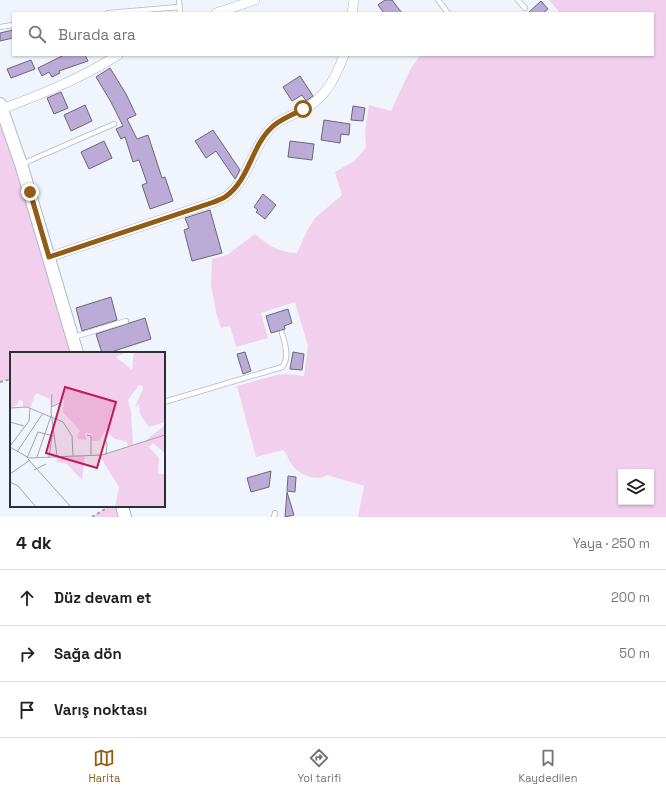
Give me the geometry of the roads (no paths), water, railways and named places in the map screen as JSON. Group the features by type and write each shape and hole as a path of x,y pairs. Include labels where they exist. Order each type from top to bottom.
{"street":[{"path":"219,12 255,0"},
{"path":"352,12 354,0"},
{"path":"77,352 21,164 1,106 44,93 96,69 116,56"},
{"path":"49,257 214,202 226,196 239,183 262,138 277,123 318,99 328,89 337,75 344,56"},
{"path":"122,507 125,517"}],"lane":[{"path":"179,0 180,12"},
{"path":"438,0 447,12"},
{"path":"518,0 525,8"},
{"path":"120,12 179,7"},
{"path":"0,27 12,25"},
{"path":"21,164 114,124"},
{"path":"72,337 126,321"},
{"path":"165,402 282,368 286,360 286,354 282,333"}]}
